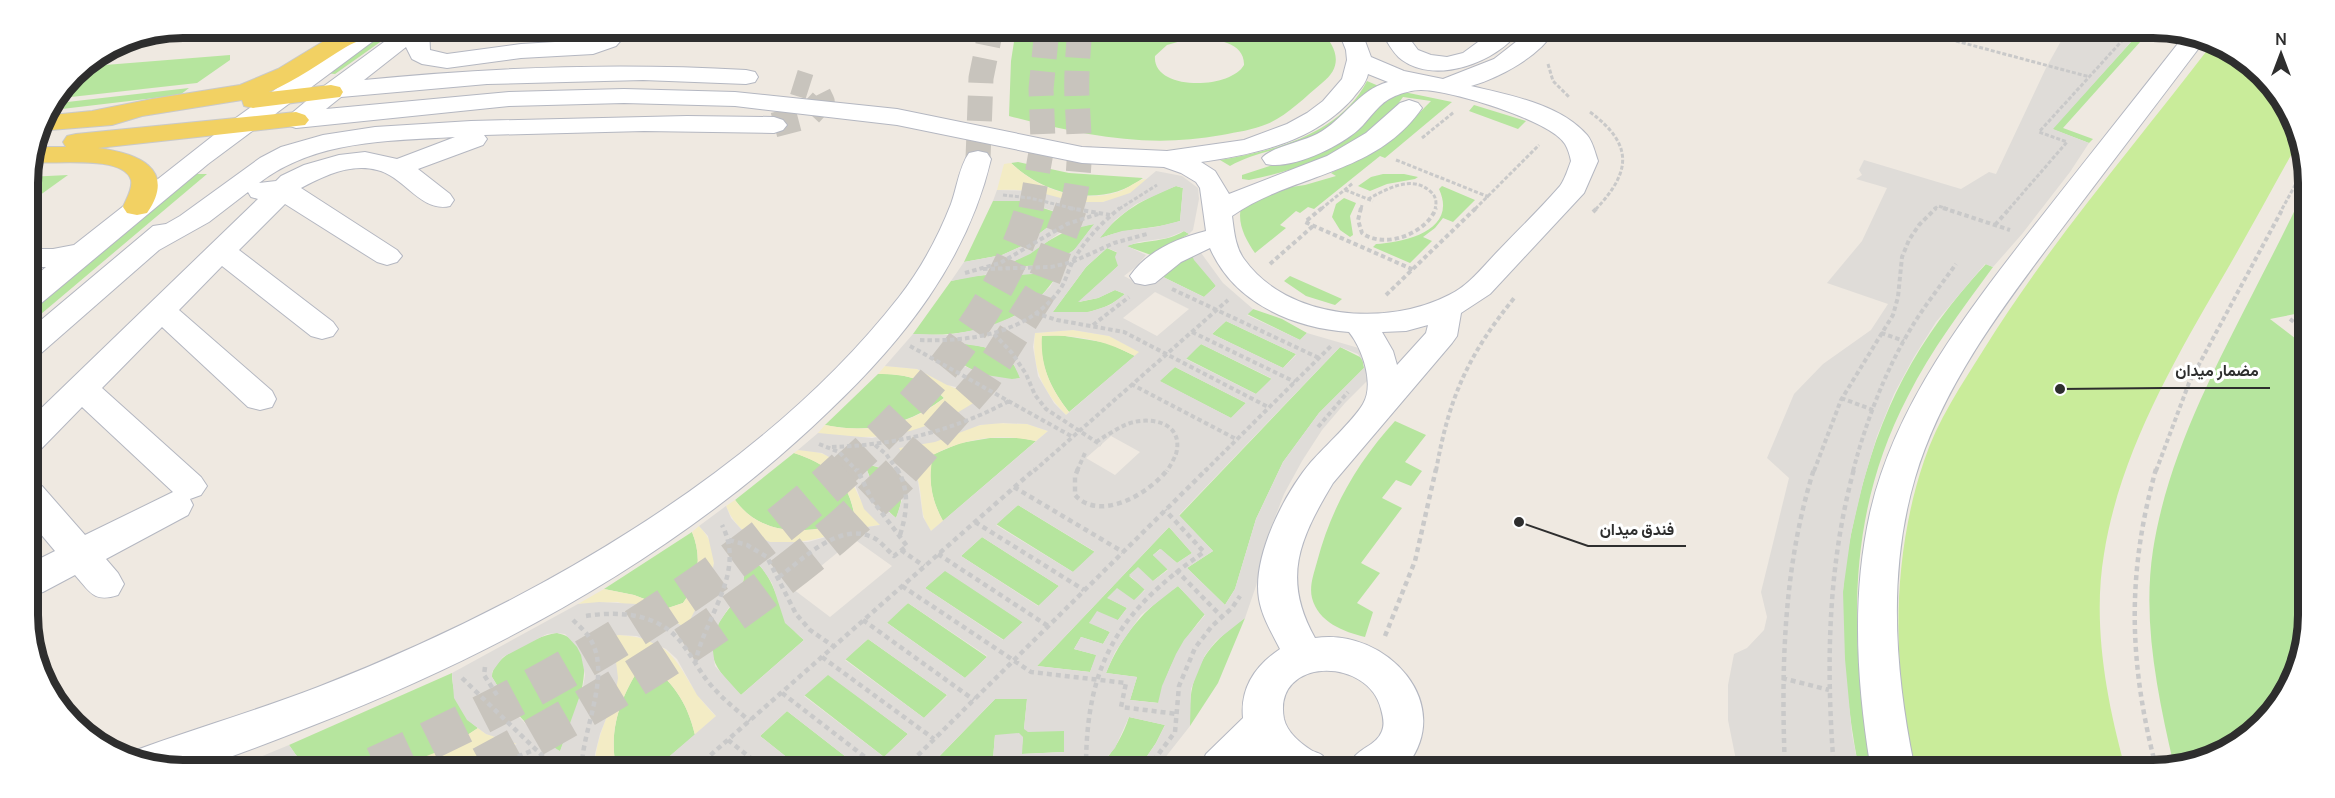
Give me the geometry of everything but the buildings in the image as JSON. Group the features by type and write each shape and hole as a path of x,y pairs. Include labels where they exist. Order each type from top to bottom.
{"main road":[{"path":"92,119 148,107 230,95 258,87 295,70 329,38"},
{"path":"50,123 332,92"},
{"path":"42,145 296,120"},
{"path":"40,155 93,155 129,163 142,174 144,181 144,189 137,207"}],"street":[{"path":"38,289 238,126 360,38"},
{"path":"38,339 296,120 404,38"},
{"path":"418,38 418,50 424,57 447,61 585,48 601,45 609,38"},
{"path":"482,57 502,38"},
{"path":"560,49 572,38"},
{"path":"1163,171 1195,156 1249,147 1296,129 1316,118 1345,94 1354,81 1359,60 1354,38"},
{"path":"1397,38 1410,55 1427,62 1447,64 1472,58 1498,38"},
{"path":"1148,278 1178,250 1205,239 1218,213 1231,171 1250,163 1281,156 1316,144 1345,128 1376,96 1396,87 1430,85 1481,75 1513,59 1530,38"},
{"path":"1892,760 1882,693 1878,630 1880,574 1898,478 1913,437 1939,386 1993,300 2191,42"},
{"path":"392,46 390,53 397,67 422,81"},
{"path":"1513,59 1521,89 1533,111"},
{"path":"1346,332 1378,323 1416,319 1448,309 1467,298 1574,187 1584,170 1582,152 1577,142 1560,126 1533,111 1475,94 1387,74 1359,60"},
{"path":"332,92 422,81 587,72 692,74 773,80"},
{"path":"296,120 509,99 624,96 713,98 801,104 897,117 1082,155 1129,159 1163,171 1196,171 1218,213 1224,248 1237,272 1260,292 1374,343 1383,365 1384,379 1380,405"},
{"path":"1218,213 1249,193 1310,173 1352,154 1385,132 1408,108"},
{"path":"146,246 185,225 218,203 259,169 308,147 360,137 504,136 646,122 774,125"},
{"path":"397,168 436,152 504,136"},
{"path":"165,759 362,687 449,647 531,605 606,562 673,520 733,476 786,434 832,392 903,313 949,240 964,206 978,159"},
{"path":"38,431 281,189 315,170 341,163 379,162 397,168 440,200"},
{"path":"218,203 250,193 281,189 387,256"},
{"path":"220,250 322,329"},
{"path":"38,258 53,258 81,252"},
{"path":"160,309 260,399"},
{"path":"1304,656 1284,619 1278,598 1277,579 1279,560 1301,506 1321,474 1441,336 1448,309"},
{"path":"38,577 182,495 82,388"},
{"path":"38,506 105,584"},
{"path":"1292,760 1285,756 1272,741 1264,724 1262,707 1266,690 1275,675 1288,664 1304,656 1337,654 1369,664 1384,675 1402,705 1404,722 1401,738 1393,752 1383,760"},
{"path":"1229,760 1264,724"}],"path":[{"path":"1995,225 2067,142 2039,132 2125,38"},
{"path":"1956,41 2090,77"},
{"path":"1549,59 1553,81 1573,100"},
{"path":"1413,145 1475,94"},
{"path":"1581,106 1610,127 1623,146 1625,156 1624,165 1604,202 1590,216"},
{"path":"1383,297 1414,270 1537,150 1540,144 1539,138"},
{"path":"1389,165 1404,153"},
{"path":"1395,160 1489,196"},
{"path":"920,340 956,340 994,333 1018,324 1035,313 1060,289 1072,262 1089,237 1163,171"},
{"path":"2154,760 2139,694 2133,635 2133,582 2147,504 2159,458 2178,406 2298,180"},
{"path":"1353,183 1305,222 1414,270"},
{"path":"1362,206 1358,220 1362,233 1379,241 1404,236 1424,227 1435,213 1437,206 1432,190 1411,183 1388,188 1368,199"},
{"path":"1345,190 1372,201"},
{"path":"1003,195 1031,197 1098,214 1111,215"},
{"path":"1785,760 1782,678 1786,609 1794,547 1806,492 1822,442 1841,398 1892,317 1899,301 1904,252 1917,227 1938,206 2039,239"},
{"path":"965,273 983,269 1016,256 1067,224 1098,214"},
{"path":"1265,268 1313,226"},
{"path":"983,269 1028,270 1072,262 1114,243 1152,233"},
{"path":"1092,326 1148,278 1319,358"},
{"path":"1369,664 1392,621 1410,573 1424,528 1440,443 1450,405 1482,340 1521,289"},
{"path":"705,760 1234,295"},
{"path":"1035,313 1056,321 1124,332 1269,408"},
{"path":"2290,319 2298,325"},
{"path":"1192,332 1295,382"},
{"path":"913,760 1346,332"},
{"path":"994,333 1016,358 1040,402 1055,416 1101,445"},
{"path":"1881,333 1904,341"},
{"path":"910,346 1071,436"},
{"path":"1131,384 1236,439"},
{"path":"1841,398 1872,410"},
{"path":"828,447 875,445 924,437 990,412 1009,401"},
{"path":"1085,453 1075,476 1075,495 1085,505 1102,507 1126,500 1153,486 1171,465 1178,442 1175,429 1169,424 1152,419 1122,426 1096,442"},
{"path":"779,577 832,540 850,534 868,536 894,556 907,546 872,500 855,466 839,452 816,443"},
{"path":"875,445 894,463 905,484 908,509 900,535"},
{"path":"1014,487 1122,552"},
{"path":"1086,760 1086,723 1095,680 1109,647 1127,618 1150,592 1176,570 1204,552 1165,510"},
{"path":"695,664 704,632 730,575 732,563 729,540 719,521"},
{"path":"975,522 1084,590"},
{"path":"729,540 743,543 766,556 774,566 783,593 803,623 833,646"},
{"path":"901,550 924,566"},
{"path":"938,554 1048,626"},
{"path":"1176,570 1222,617"},
{"path":"902,586 1031,672 1126,683 1120,707 1177,714"},
{"path":"564,622 589,615 622,614 650,620 673,634 710,685 750,721"},
{"path":"573,620 585,629 593,643 599,657 601,674 598,692 584,736 582,760"},
{"path":"863,620 974,700"},
{"path":"822,657 934,739"},
{"path":"489,661 484,675 497,695"},
{"path":"461,677 547,760"},
{"path":"1782,678 1829,690"},
{"path":"782,692 869,760"},
{"path":"728,740 753,760"},
{"path":"508,760 536,749"}],"green space":[{"path":"373,38 386,38 335,74 324,73"},
{"path":"1015,38 1226,38 1235,42 1241,38 1327,38 1336,56 1336,63 1329,77 1282,116 1256,128 1222,135 1167,141 1115,138 1009,116 1011,61","holes":["1188,39 1214,40 1232,45 1243,56 1244,65 1236,73 1224,79 1193,83 1178,81 1166,76 1157,67 1155,56 1167,45"]},
{"path":"2135,38 2144,38 2063,128 2093,139 2089,143 2052,129"},
{"path":"2208,49 2225,57 2248,73 2251,76 2251,84 2259,84 2262,87 2283,118 2294,150 2166,378 2135,447 2111,518 2101,581 2101,636 2103,664 2123,760 1913,760 1902,693 1898,614 1905,536 1913,498 1929,446 1959,389 2010,309 2065,232"},
{"path":"230,55 230,60 197,83 65,98 87,73 97,66"},
{"path":"1367,81 1381,87 1315,135 1230,166 1220,160 1283,145 1323,127 1355,99"},
{"path":"189,88 180,95 57,110 62,103"},
{"path":"1404,92 1452,102 1385,158 1380,156 1314,209 1308,207 1300,213 1296,211 1280,225 1286,228 1255,253 1241,226 1241,207 1271,190 1305,185 1336,176 1331,173 1384,141 1431,101 1403,97 1373,130 1354,143 1314,162 1249,180 1242,179 1242,175 1309,153 1378,102"},
{"path":"1474,105 1526,121 1518,129 1469,111"},
{"path":"1018,162 1069,173 1143,178 1127,188 1110,193 1092,196 1075,194 1041,184 1011,163"},
{"path":"196,174 207,174 38,317 38,305"},
{"path":"1383,174 1418,177 1387,184 1370,191 1358,186 1371,177"},
{"path":"68,175 38,197 38,176"},
{"path":"1176,186 1183,188 1180,221 1119,232 1099,239 1115,221 1133,207"},
{"path":"1442,186 1475,200 1453,222 1443,218 1423,237 1432,241 1410,263 1373,247 1376,244 1414,237 1435,224 1441,215 1443,203 1439,189"},
{"path":"1344,198 1356,203 1350,216 1353,235 1350,237 1340,230 1332,217 1336,204"},
{"path":"993,201 1022,201 1073,218 1052,224 1024,245 1002,255 964,262"},
{"path":"2298,204 2298,316 2295,314 2270,319 2298,340 2298,616 2293,653 2273,696 2262,711 2241,731 2208,749 2190,756 2172,759 2157,686 2149,604 2153,550 2160,516 2180,451 2206,387"},
{"path":"1095,224 1074,250 1058,261 1040,265 1001,266 1026,255 1068,231"},
{"path":"1184,231 1189,234 1151,255 1126,246 1163,239"},
{"path":"1107,248 1118,253 1118,266 1079,302 1098,298 1115,290 1125,294 1100,309 1072,314 1052,313 1086,267"},
{"path":"1190,251 1216,286 1204,297 1157,274"},
{"path":"1986,264 1993,267 1937,346 1917,379 1887,442 1872,488 1863,534 1858,580 1857,626 1859,673 1870,760 1857,760 1846,682 1843,637 1845,573 1856,511 1876,441 1903,378 1939,320"},
{"path":"1053,272 1057,275 1044,292 1030,306 1013,317 994,325 954,334 913,334 951,281 989,275"},
{"path":"1290,276 1342,299 1335,305 1306,296 1284,281"},
{"path":"1253,309 1282,319 1307,333 1300,340 1247,314"},
{"path":"1226,321 1296,354 1283,368 1212,334"},
{"path":"1059,335 1108,343 1135,356 1069,412 1052,386 1042,358 1041,336"},
{"path":"957,343 976,345 1003,355 1011,361 1020,378 1010,380 988,377 967,367 949,353 943,345"},
{"path":"1201,344 1272,379 1256,394 1185,358"},
{"path":"1340,347 1362,358 1364,368 1319,413 1283,462 1256,519 1235,589 1225,605 1187,568 1213,551 1179,516"},
{"path":"1175,367 1246,403 1231,418 1159,381"},
{"path":"878,374 914,378 930,386 944,398 917,415 888,425 873,428 841,428 825,425"},
{"path":"1395,421 1426,435 1405,462 1422,471 1411,486 1396,480 1382,498 1402,508 1361,563 1380,573 1357,603 1373,612 1365,637 1341,629 1326,620 1315,606 1311,584 1330,523 1347,487 1369,453"},
{"path":"990,438 1021,438 1036,441 943,521 931,489 932,455 960,443"},
{"path":"794,453 818,463 836,476 848,495 855,520 823,528 790,530 760,522 747,513 735,500"},
{"path":"864,464 884,470 897,481 901,497 896,518 880,500"},
{"path":"1018,505 1095,552 1073,572 996,524"},
{"path":"1169,527 1192,553 1177,563 1160,549 1153,555 1168,569 1153,581 1129,576 1145,589 1134,601 1108,598 1127,608 1118,620 1089,622 1110,632 1103,644 1081,637 1074,649 1097,655 1090,672 1037,666"},
{"path":"692,532 698,559 696,577 683,603 668,608 634,595 604,589"},
{"path":"982,537 1059,586 1039,606 961,556"},
{"path":"750,558 767,575 788,620 804,640 741,695 719,670 712,653 712,643 714,632 741,589"},
{"path":"945,570 1023,622 1004,640 925,588"},
{"path":"1178,586 1205,614 1176,656 1159,703 1130,700 1137,677 1106,673 1119,647 1135,624"},
{"path":"908,603 987,657 965,678 886,622"},
{"path":"1245,618 1218,683 1190,726 1191,692 1201,664 1208,651 1218,640"},
{"path":"557,633 573,640 581,652 584,668 578,704 560,752 539,736 522,718 492,677 494,669 507,654 528,642"},
{"path":"868,639 947,695 924,718 845,659"},
{"path":"644,661 663,676 677,692 692,723 695,735 665,760 615,760 614,738 619,711"},
{"path":"452,673 454,688 462,711 478,728 451,745 419,760 301,760 289,745"},
{"path":"828,674 908,734 884,757 804,695"},
{"path":"995,699 1027,699 1024,729 1065,731 1064,752 1021,754 1023,737 995,735 993,759 936,760"},
{"path":"787,711 850,760 790,760 760,736"},
{"path":"1129,717 1165,725 1144,760 1104,760 1124,731"}],"sand":[{"path":"1011,163 1034,181 1075,195 1104,195 1118,192 1140,180 1148,179 1131,193 1110,201 1077,203 1042,193 997,190 1004,164"},
{"path":"1073,330 1109,336 1140,352 1135,356 1090,339 1042,336 1045,368 1052,386 1069,412 1066,415 1051,397 1040,378 1034,345 1035,333"},
{"path":"885,366 917,369 954,388 980,392 980,399 943,421 903,433 860,437 818,433 825,425 857,429 903,421 931,408 944,398 930,386 914,378 878,374"},
{"path":"991,423 1027,424 1048,431 1036,441 996,437 970,441 933,455 932,489 943,521 931,531 924,518 920,488 916,477 898,448 922,444"},
{"path":"798,450 832,458 842,466 869,513 881,525 796,542 774,543 755,538 739,526 726,506 735,500 747,513 760,522 790,530 823,528 855,520 849,495 836,476 818,463 794,453"},
{"path":"699,526 712,546 714,564 692,620 686,628 618,602 578,604 604,589 634,595 668,608 683,603 696,577 698,559 692,532"},
{"path":"619,635 640,638 668,652 703,702 716,716 695,735 688,712 677,692 663,676 644,661 623,698 619,711 614,738 615,760 596,760 601,732 616,685 616,670 611,654 599,637"},
{"path":"478,728 486,734 518,743 463,760 416,760 447,748"}],"shaded area":[{"path":"2063,38 2135,38 2053,129 2089,143 2070,172 2022,234 1993,267 1985,264 1936,322 1894,394 1877,436 1851,534 1843,591 1845,659 1852,734 1857,760 1736,760 1728,720 1728,685 1734,654 1747,648 1764,630 1767,617 1761,592 1789,478 1767,458 1794,394 1823,364 1871,330 1888,304 1827,283 1862,241 1887,188 1856,179 1862,175 1859,170 1864,160 1961,189 1989,172 1996,174"},
{"path":"1156,171 1182,176 1198,188 1199,199 1193,230 1189,234 1184,231 1167,238 1127,246 1146,255 1124,276 1141,285 1157,274 1204,297 1216,286 1194,260 1190,251 1196,246 1223,283 1253,309 1247,315 1300,340 1307,333 1362,349 1370,378 1322,430 1284,494 1270,530 1256,586 1245,618 1216,641 1205,655 1191,689 1190,726 1163,760 1144,760 1165,725 1129,717 1115,748 1104,760 988,760 993,759 995,735 1019,733 1023,737 1022,754 1064,752 1064,731 1028,732 1024,729 1027,699 995,699 936,760 850,760 787,711 760,736 790,760 665,760 716,716 697,695 677,659 666,649 637,636 619,635 600,637 616,662 618,678 615,696 600,734 595,760 464,760 517,744 486,734 467,720 454,698 452,673 578,604 599,602 637,604 654,610 686,628 711,578 714,563 708,536 699,526 726,506 731,518 741,529 770,542 808,542 854,529 880,525 864,509 853,479 841,464 822,453 798,450 818,433 872,438 910,431 947,419 980,399 979,392 947,385 917,369 885,366 913,334 948,335 985,328 1017,315 1050,287 1057,275 1055,272 1021,275 989,274 951,281 964,262 1002,255 1024,245 1052,224 1073,217 1022,201 993,201 997,190 1034,191 1076,202 1103,202 1130,193","holes":["1176,186 1183,188 1180,221 1156,227 1122,231 1100,238 1115,220 1136,204","1094,224 1074,250 1058,260 1036,266 1004,266 1030,254 1061,232","1107,248 1117,252 1115,257 1118,266 1078,302 1098,298 1115,290 1125,294 1110,305 1089,312 1053,312 1086,267","1155,292 1189,309 1157,336 1123,318","1226,321 1296,355 1283,368 1212,334","1073,330 1109,336 1139,352 1066,415 1054,403 1038,376 1033,347 1035,333","957,343 996,351 1014,365 1020,378 986,375 964,366 943,346","1201,344 1271,379 1256,394 1186,359","1340,347 1358,354 1364,363 1364,368 1319,413 1283,462 1256,519 1235,589 1225,605 1187,568 1213,551 1179,515","1175,367 1246,403 1231,418 1160,381","1027,424 1048,431 931,531 923,517 918,481 899,448 935,442 980,425","1111,436 1140,452 1115,475 1086,458","865,464 883,468 900,485 902,500 896,518 884,508 876,496","1018,505 1094,551 1073,572 996,525","1169,527 1192,553 1177,563 1161,549 1153,555 1168,570 1153,581 1138,567 1129,575 1145,590 1134,600 1117,588 1107,598 1127,608 1118,620 1097,611 1089,623 1110,632 1103,644 1081,637 1074,649 1096,655 1090,672 1037,666","982,537 1059,586 1038,606 961,556","854,539 892,566 830,617 793,589","750,558 761,567 772,583 785,623 804,640 741,695 715,666 712,644 719,623 742,587 747,562","945,571 1023,622 1003,640 925,588","1178,586 1205,615 1184,640 1176,654 1162,686 1158,703 1130,700 1137,677 1106,673 1115,652 1141,615","908,603 987,657 965,678 887,623","547,634 565,634 577,647 585,675 583,687 560,751 542,740 514,712 492,677 492,672 503,657","868,639 947,695 924,718 845,660","828,675 908,734 884,757 804,696"]},
{"path":"289,745 302,760 253,760"}],"tunnel":[{"path":"978,159 981,78 989,38"},
{"path":"1031,209 1043,141 1041,89 1046,38"},
{"path":"1071,209 1079,168 1077,81 1079,38"},
{"path":"774,125 808,116 822,101 816,89 794,82"},
{"path":"843,471 902,414 955,352 1000,283 1031,208"},
{"path":"904,471 985,379 1039,294 1071,208"},
{"path":"388,760 501,705 622,636 737,558 845,469"},
{"path":"493,760 618,688 706,632 832,537 905,469"}],"place":[{"name":"مضمار ميدان","path":"2060,389"},
{"name":"فندق ميدان","path":"1519,522"}]}
